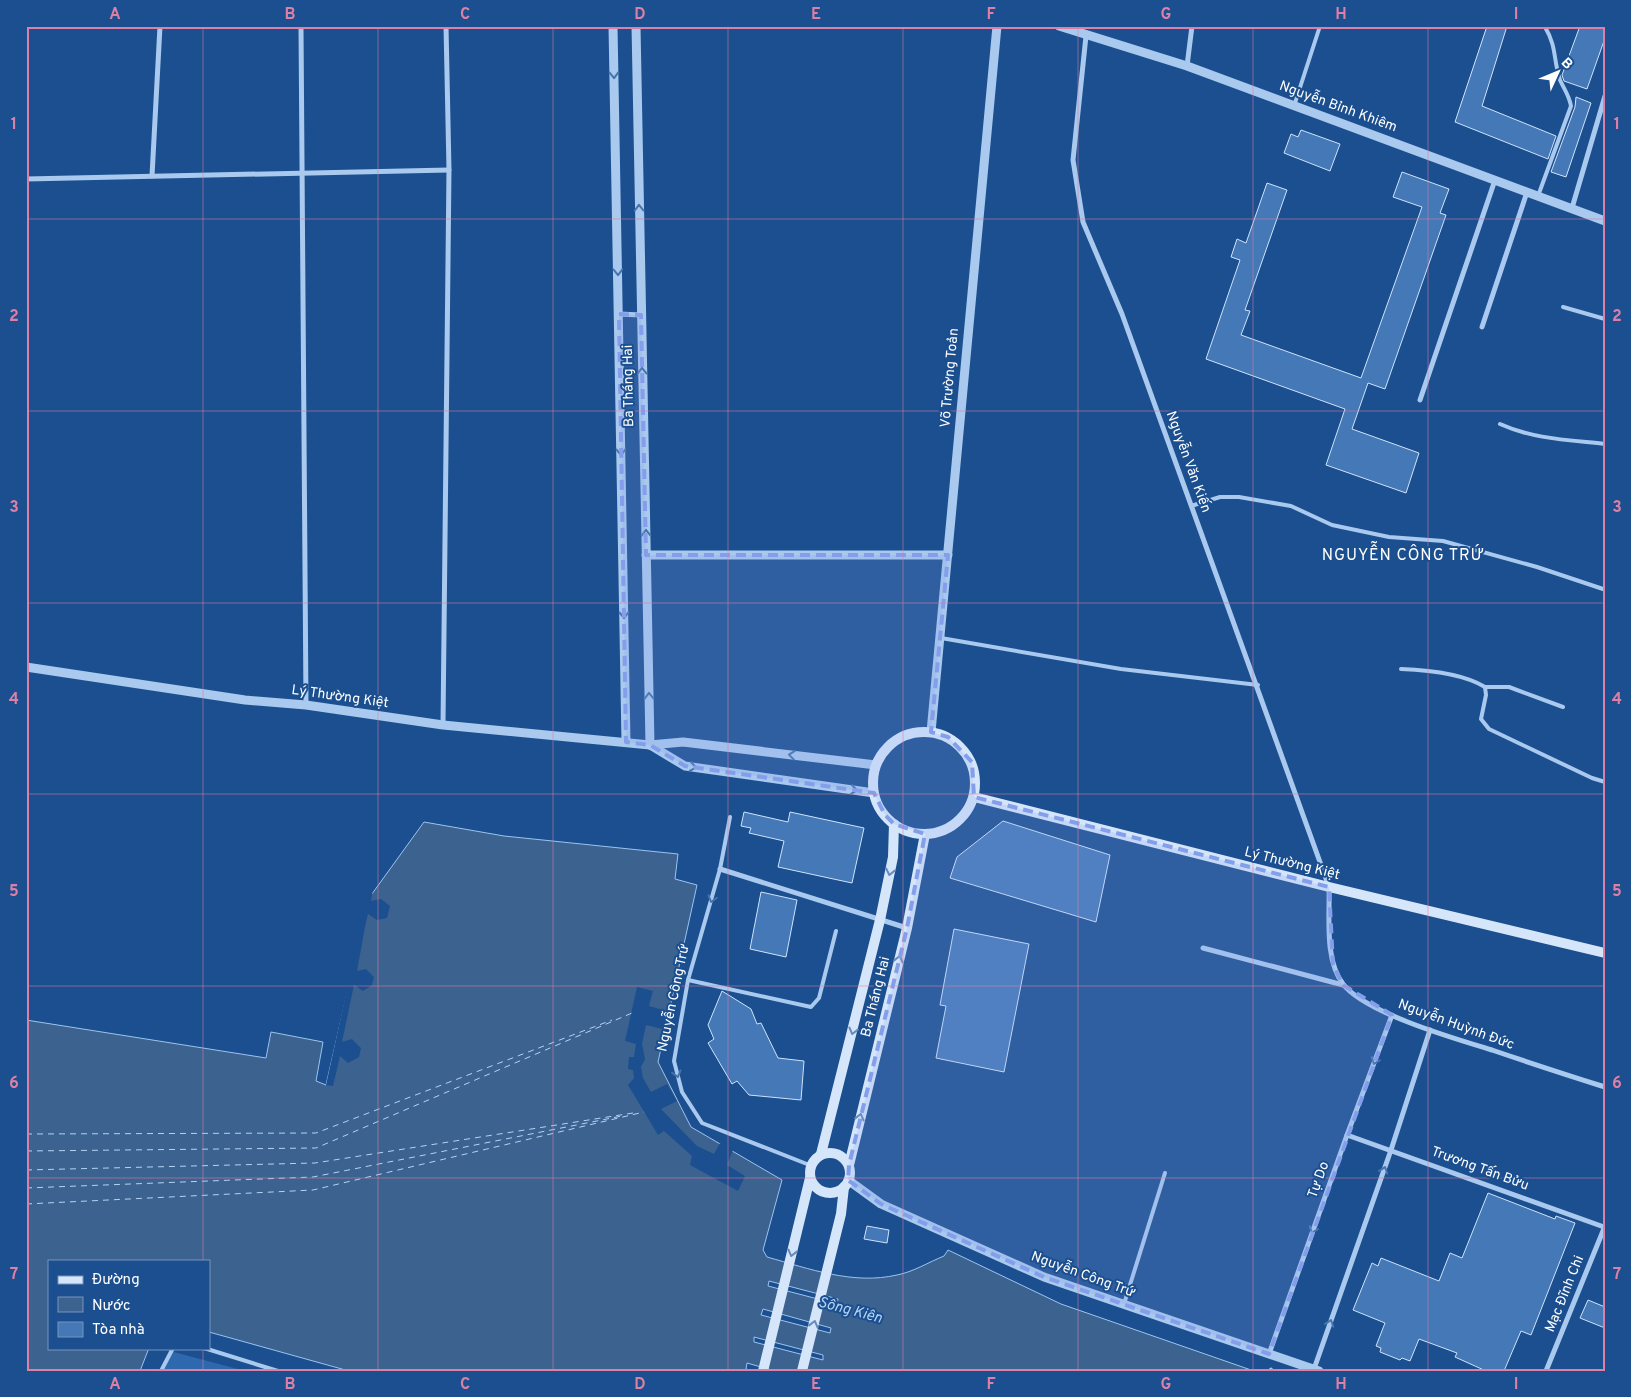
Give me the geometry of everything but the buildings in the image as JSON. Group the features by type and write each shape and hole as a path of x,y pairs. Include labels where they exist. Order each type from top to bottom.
{"main road":[{"path":"914,732 931,732 948,737 962,748 972,762 976,780 974,797 967,812 956,824 941,831 925,834 909,831 894,824 885,815 874,793 873,779 876,765 884,750 897,738 914,732"},
{"name":"Lý Thường Kiệt","path":"974,797 1329,887 1605,953"},
{"name":"Ba Tháng Hai","path":"821,1154 880,920 893,857 894,824"},
{"name":"Ba Tháng Hai","path":"848,1164 907,928 925,834"},
{"path":"763,1371 804,1206 812,1166 821,1154 835,1154 848,1164 846,1184 841,1214 802,1371"},
{"path":"810,1178 816,1187 827,1193 834,1193 846,1184"}],"street":[{"path":"152,176 160,26"},
{"path":"301,26 304,173 306,705"},
{"path":"443,725 449,170 446,26"},
{"name":"Ba Tháng Hai","path":"613,26 626,742"},
{"name":"Ba Tháng Hai","path":"636,26 650,744"},
{"name":"Võ Trường Toản","path":"931,732 997,26"},
{"name":"Nguyễn Bỉnh Khiêm","path":"1059,26 1187,66 1605,221"},
{"path":"1187,66 1192,26"},
{"name":"Nguyễn Văn Kiến","path":"1086,36 1073,160 1084,222 1122,314 1258,685 1329,887"},
{"path":"1572,208 1605,96"},
{"path":"26,179 449,170"},
{"path":"1420,400 1495,180"},
{"path":"1482,326 1527,192"},
{"path":"619,314 641,315"},
{"path":"646,555 948,555"},
{"name":"Lý Thường Kiệt","path":"26,667 245,700 306,705 443,725 650,744 683,742 876,765"},
{"path":"650,744 685,766 874,793"},
{"path":"720,869 907,928"},
{"name":"Nguyễn Huỳnh Đức","path":"1329,887 1333,965 1343,984 1360,999 1392,1015 1430,1030 1605,1087"},
{"path":"1203,948 1343,984"},
{"name":"Tự Do","path":"1269,1354 1392,1015"},
{"path":"1316,1370 1430,1030"},
{"name":"Trương Tấn Bửu","path":"1347,1135 1605,1226"},
{"name":"Nguyễn Công Trứ","path":"846,1184 881,1204 1044,1277 1316,1370"},
{"name":"Mạc Đĩnh Chi","path":"1546,1371 1605,1226"}],"lane":[{"path":"1294,106 1320,26"},
{"path":"1538,196 1571,106 1556,63 1554,42 1545,27"},
{"path":"1563,307 1605,319"},
{"path":"1500,424 1516,431 1551,439 1605,444"},
{"path":"1192,506 1220,497 1239,497 1291,506 1332,525 1389,537 1443,540 1537,567 1603,589"},
{"path":"940,638 1121,669 1198,680 1258,685"},
{"path":"1401,669 1454,676 1485,687 1509,687 1563,707"},
{"path":"1485,687 1486,695 1481,719 1490,729 1605,782"},
{"name":"Nguyễn Công Trứ","path":"730,818 720,869 688,980 674,1061 682,1092 702,1122 812,1166"},
{"path":"688,980 811,1007 819,998 836,931"},
{"path":"1124,1304 1165,1173"},
{"path":"161,1371 171,1350"},
{"path":"210,1350 278,1371"}],"highlighted area":[{"path":"619,314 641,315 646,555 948,555 931,732 948,737 972,762 974,797 1329,887 1333,965 1343,985 1392,1015 1269,1354 1044,1277 881,1204 848,1180 849,1165 907,928 925,834 894,824 885,815 874,793 685,766 650,745 626,742"}],"shaded area":[{"path":"170,1351 245,1371 163,1371"}],"water":[{"name":"Sông Kiên","path":"424,822 504,836 678,854 675,879 697,885 658,1062 691,1127 782,1180 763,1250 767,1257 815,1271 848,1277 881,1278 903,1274 915,1269 944,1256 948,1250 1061,1304 1254,1371 775,1371 747,1363 746,1369 753,1371 349,1371 210,1332 210,1260 48,1260 48,1350 148,1350 140,1371 26,1371 26,1020 266,1058 271,1032 323,1042 316,1081 326,1085 369,898","holes":["769,1281 838,1299 837,1304 768,1286","763,1309 831,1328 830,1333 761,1315","754,1337 823,1355 823,1360 754,1342"]}],"pier":[{"path":"373,889 371,901 381,899 390,906 387,918 377,920 368,914 365,927 357,971 366,969 374,977 372,985 363,991 354,985 342,1042 352,1039 361,1048 359,1057 348,1063 340,1056 333,1086 326,1085 367,898"},
{"path":"637,987 653,991 649,1006 670,1012 666,1030 646,1025 642,1044 645,1059 641,1067 643,1078 651,1092 667,1084 677,1101 661,1109 697,1146 714,1154 720,1143 733,1150 727,1165 745,1176 738,1191 690,1165 692,1156 664,1131 658,1135 628,1085 634,1078 633,1070 628,1069 629,1057 634,1057 636,1044 625,1041"}],"ferry route":[{"path":"26,1151 316,1148 632,1013"},
{"path":"26,1134 316,1133 612,1020"},
{"path":"26,1204 313,1190 644,1112"},
{"path":"26,1170 315,1163 633,1113"},
{"path":"26,1188 313,1177 622,1116"}],"district":[{"name":"NGUYỄN CÔNG TRỨ","path":"1403,556"}]}
